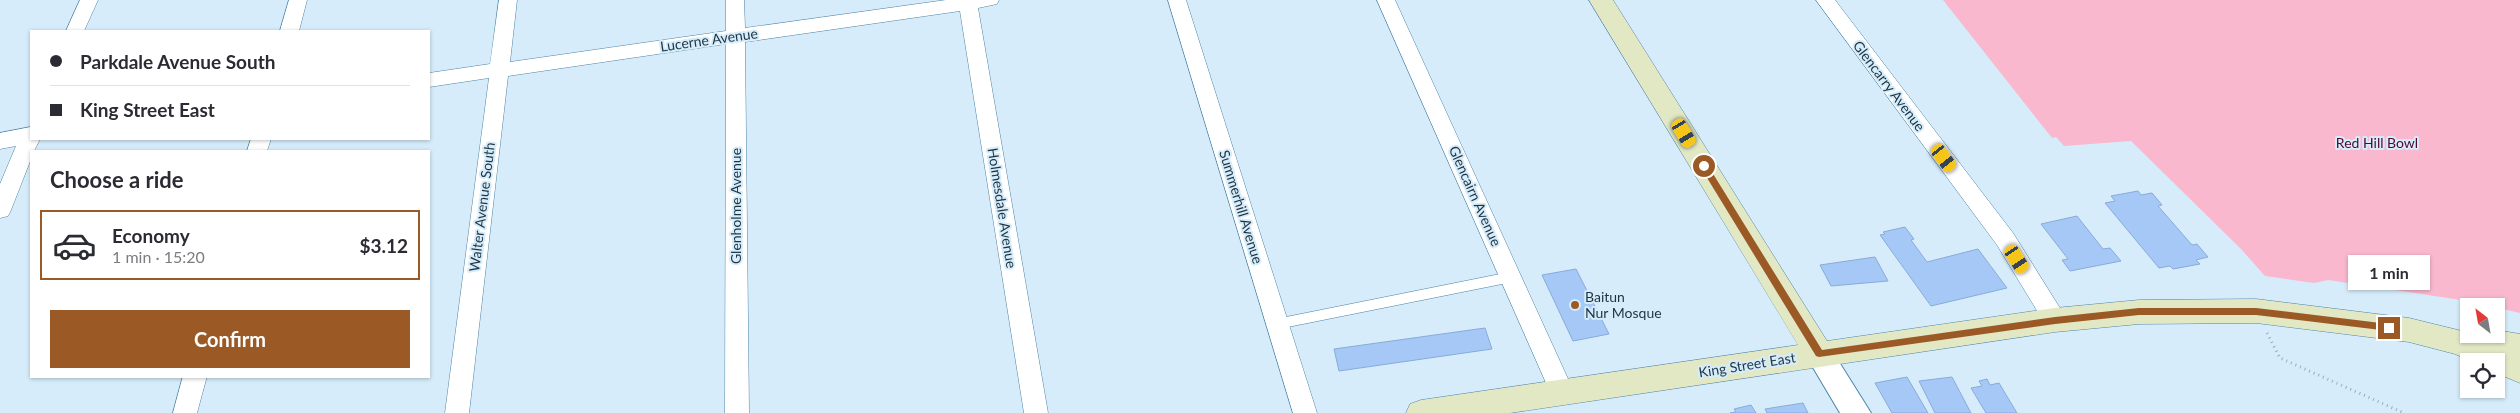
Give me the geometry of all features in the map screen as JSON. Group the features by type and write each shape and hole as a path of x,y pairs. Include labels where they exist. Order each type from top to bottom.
{"main road":[{"path":"1601,0 1819,354"},
{"name":"King Street East","path":"1421,413 2055,320 2139,312 2256,311 2409,330 2460,343"},
{"name":"King Street East","path":"2505,342 2520,346"},
{"name":"King Street East","path":"2461,343 2520,370"}],"street":[{"path":"76,30 89,0"},
{"path":"290,30 298,0"},
{"name":"Walter Avenue South","path":"457,413 508,0"},
{"name":"Glenholme Avenue","path":"735,0 737,413"},
{"name":"Lucerne Avenue","path":"430,80 990,0"},
{"name":"Summerhill Avenue","path":"1177,0 1305,413"},
{"name":"Glencairn Avenue","path":"1386,0 1562,392"},
{"name":"Glencarry Avenue","path":"1825,0 2005,238 2055,320"},
{"name":"Holmesdale Avenue","path":"968,3 1036,413"},
{"path":"0,141 30,136"},
{"path":"0,210 30,138"},
{"path":"1819,354 1856,413"},
{"path":"185,413 194,378"}],"lane":[{"path":"1277,324 1511,276"}],"path":[{"path":"2256,311 2280,358 2404,413"}],"green space":[{"name":"Red Hill Bowl","path":"1943,0 2520,0 2520,313 2505,310 2505,298 2460,298 2460,300 2328,280 2314,283 2265,276 2241,249 2131,141 2064,146 2056,137 2052,138"}],"building":[{"path":"2138,191 2141,195 2152,193 2162,205 2158,206 2192,245 2197,244 2208,257 2196,260 2200,264 2173,269 2170,266 2159,268 2105,203 2115,201 2111,196"},
{"path":"2077,216 2103,249 2110,248 2121,261 2070,271 2062,260 2068,259 2041,224"},
{"path":"1905,227 1914,239 1911,240 1927,262 1978,249 2007,288 1931,306 1880,235 1885,234 1883,232"},
{"path":"1875,257 1888,281 1831,286 1820,265"},
{"name":"Baitun Nur Mosque","path":"1576,269 1609,334 1573,341 1542,275"},
{"path":"1485,328 1492,349 1339,371 1334,349"},
{"path":"1907,377 1928,413 1892,413 1875,383"},
{"path":"1952,377 1971,413 1935,413 1919,381"},
{"path":"1987,379 1990,385 1999,383 2017,413 1986,413 1971,388 1982,386 1979,381"},
{"path":"1803,403 1808,413 1767,413 1765,409"},
{"path":"1751,405 1756,413 1730,413 1736,412 1734,409"}],"place":[{"name":"Baitun Nur Mosque","path":"1575,305"}],"route":[{"path":"1704,166 1819,354 2055,320 2139,312 2256,311 2389,328"}]}
